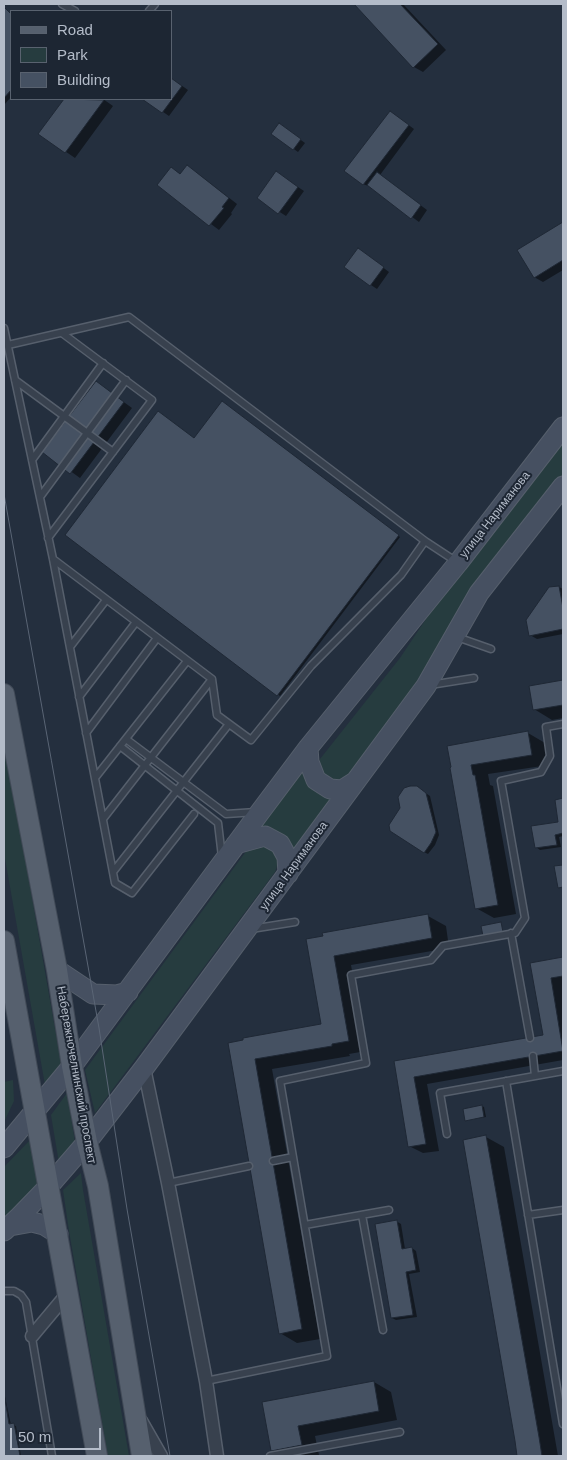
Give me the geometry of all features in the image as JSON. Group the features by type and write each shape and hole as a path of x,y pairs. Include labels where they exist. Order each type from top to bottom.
{"main road":[{"name":"улица Нариманова","path":"4,1148 72,1066 308,748 458,563 563,427"},
{"name":"улица Нариманова","path":"7,1228 48,1187 87,1142 144,1068 426,686 479,594 563,486"},
{"name":"Набережночелнинский проспект","path":"4,694 57,970 72,1066 98,1186 142,1456"},
{"path":"308,748 309,762 316,780 330,789 342,790 357,780"},
{"path":"236,844 265,836 280,844 287,857 288,874"},
{"path":"4,941 34,1113 58,1234 93,1451"},
{"path":"57,970 86,991 94,994 117,995 128,992"},
{"path":"7,1228 32,1222 44,1225 58,1234"}],"street":[{"path":"144,1068 206,1381 217,1456"},
{"path":"32,1336 68,1293"},
{"path":"133,1408 161,1456"}],"lane":[{"path":"62,4 74,10"},
{"path":"8,345 130,317 425,541 458,563"},
{"path":"4,328 53,559 115,883 132,893 194,814"},
{"path":"48,538 152,400 62,333"},
{"path":"32,460 103,363"},
{"path":"15,379 113,452"},
{"path":"40,497 126,380"},
{"path":"53,559 212,680 217,715 251,740 311,666 401,575 425,541"},
{"path":"70,647 106,600"},
{"path":"79,697 136,622"},
{"path":"454,636 491,649"},
{"path":"86,732 157,638"},
{"path":"95,778 187,661"},
{"path":"426,686 474,678"},
{"path":"103,819 212,680"},
{"path":"113,872 230,724"},
{"path":"206,1381 327,1356 280,1081 366,1063 351,975 432,960 443,946 515,933 525,918 501,781 541,772 550,756 546,727 563,724"},
{"path":"126,739 226,814 260,812"},
{"path":"120,746 218,823 223,862"},
{"path":"247,929 295,922"},
{"path":"511,933 530,1038"},
{"path":"533,1056 535,1076"},
{"path":"447,1134 440,1093 563,1071"},
{"path":"506,1081 563,1424"},
{"path":"273,1161 293,1157"},
{"path":"168,1182 249,1166"},
{"path":"305,1226 389,1210"},
{"path":"528,1215 563,1210"},
{"path":"362,1215 384,1330"},
{"path":"4,1291 14,1291 21,1295 26,1302 52,1456"},
{"path":"270,1456 400,1432"}],"green space":[{"path":"563,440 563,474 488,569 411,690 352,775 337,784 322,776 319,766 320,759 400,658 442,595"},
{"path":"4,738 61,1063 45,1085 4,853"},
{"path":"304,769 305,778 314,790 335,797 296,855 283,835 267,828 256,831"},
{"path":"261,844 269,847 277,854 278,863 275,872 95,1113 85,1070 250,846"},
{"path":"13,1080 14,1101 4,1122 4,1082"},
{"path":"67,1093 75,1142 59,1163 51,1115"},
{"path":"30,1140 39,1184 4,1218 4,1167"},
{"path":"81,1173 129,1456 108,1456 69,1231 63,1190"}],"building":[{"path":"354,4 400,4 438,44 413,68"},
{"path":"4,7 10,13 10,91 4,98"},
{"path":"172,79 182,86 172,100"},
{"path":"63,100 104,100 65,153 38,134"},
{"path":"143,100 172,100 162,113"},
{"path":"390,111 409,125 363,185 344,171"},
{"path":"279,123 301,139 293,150 271,134"},
{"path":"187,165 229,198 222,207 224,208 209,226 157,185 171,167 180,174"},
{"path":"276,171 298,187 278,214 257,198"},
{"path":"377,172 421,205 411,219 367,185"},
{"path":"563,222 563,260 534,278 517,250"},
{"path":"358,248 384,267 370,286 344,267"},
{"path":"96,381 124,402 70,474 42,452"},
{"path":"222,401 399,535 277,696 65,535 158,411 194,438"},
{"path":"559,586 563,608 563,629 529,636 526,620 549,587"},
{"path":"563,680 563,705 533,710 529,686"},
{"path":"528,731 532,755 471,765 473,775 475,775 498,905 475,909 447,746"},
{"path":"417,786 426,793 436,832 424,853 390,831 389,825 400,808 398,797 404,788"},
{"path":"563,798 563,833 555,835 557,845 535,848 531,826 558,822 555,800"},
{"path":"563,865 563,887 558,888 554,866"},
{"path":"428,914 432,938 334,956 349,1041 332,1044 332,1046 255,1059 302,1329 279,1334 228,1043 243,1040 243,1038 321,1024 306,939 323,936 322,933"},
{"path":"501,922 503,932 483,936 481,926"},
{"path":"563,957 563,976 551,978 563,1051 414,1077 426,1144 408,1147 394,1061 543,1035 530,963"},
{"path":"482,1105 484,1117 465,1121 463,1109"},
{"path":"486,1135 542,1456 517,1456 463,1140"},
{"path":"397,1220 402,1249 412,1247 416,1270 406,1272 413,1315 391,1318 375,1224"},
{"path":"374,1381 379,1411 298,1426 302,1445 271,1451 262,1402"},
{"path":"4,1393 9,1424 14,1423 20,1456 4,1456"}],"tram line":[{"path":"4,494 99,1028 127,1209 170,1456"}]}
